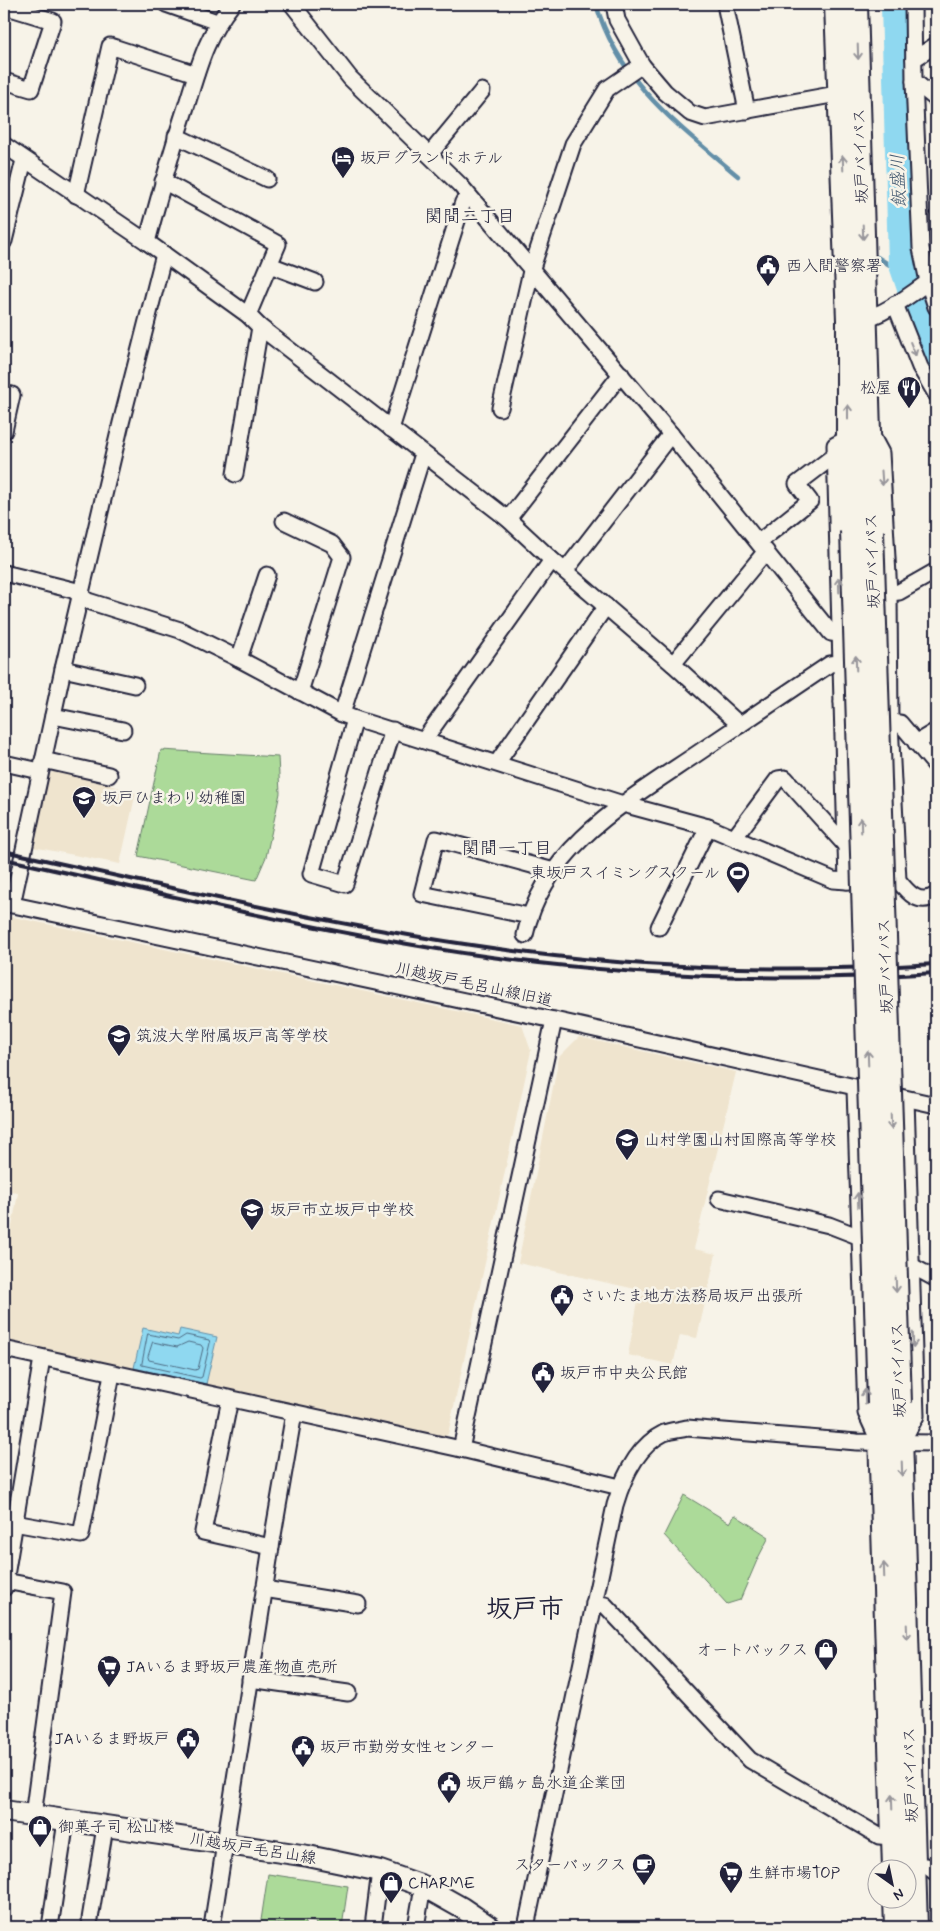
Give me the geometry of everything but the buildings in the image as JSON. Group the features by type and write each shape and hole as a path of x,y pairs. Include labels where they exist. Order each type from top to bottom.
{"highway":[{"name":"坂戸バイパス","path":"836,4 849,91 857,320 870,432 862,531 904,1858"},
{"name":"坂戸バイパス","path":"849,91 856,4"},
{"name":"坂戸バイパス","path":"857,320 841,447 862,531"},
{"name":"坂戸バイパス","path":"891,1443 893,1837 901,1858"},
{"path":"895,1908 896,1927"},
{"name":"坂戸バイパス","path":"912,1908 916,1927"}],"main road":[{"name":"川越坂戸毛呂山線","path":"4,1811 308,1856 380,1871 423,1886 462,1908 490,1927"}],"street":[{"path":"166,4 217,22"},
{"path":"147,242 176,136 202,53 217,22 232,4"},
{"path":"292,4 350,78 430,154 470,198 671,434 831,633 840,634"},
{"path":"614,4 617,20 642,65 665,92 690,113 706,118 849,91"},
{"path":"725,4 747,110"},
{"path":"913,4 914,81 921,248 936,307"},
{"path":"4,6 52,21 31,89 4,81"},
{"path":"914,59 936,45"},
{"path":"76,195 110,46 196,74"},
{"path":"500,408 531,271 573,144 607,90 642,65"},
{"path":"914,81 936,99"},
{"path":"430,154 482,90"},
{"path":"176,136 267,179"},
{"path":"4,145 147,242 248,315 260,327 508,519 552,560 673,664 740,726"},
{"path":"4,241 24,160"},
{"path":"163,181 278,244 248,315"},
{"path":"390,429 463,202 470,198"},
{"path":"8,904 42,766 63,668 121,423 164,254"},
{"path":"270,264 314,282"},
{"path":"857,320 898,302 929,282"},
{"path":"898,302 920,367 936,394"},
{"path":"235,474 260,327"},
{"path":"508,519 621,374"},
{"path":"4,393 12,395 4,431"},
{"path":"870,432 881,453 889,593 890,723 898,880 908,893 918,899 930,899 936,895"},
{"path":"566,572 671,434"},
{"path":"673,664 762,547 810,501 797,484 841,447"},
{"path":"841,447 840,663 847,881"},
{"path":"392,730 345,884 311,874 349,716 423,454"},
{"path":"284,521 332,544 342,556 300,692"},
{"path":"424,740 552,560"},
{"path":"889,593 899,592 936,571"},
{"path":"4,573 73,590 88,601 180,630 349,716 623,804 708,827 833,880 898,880"},
{"path":"239,659 266,574"},
{"path":"497,763 606,606"},
{"path":"525,935 529,916 554,871 585,835 623,804 830,664 840,663"},
{"path":"63,668 135,685"},
{"path":"842,702 890,703"},
{"path":"53,716 123,730"},
{"path":"890,723 900,723 936,766"},
{"path":"916,743 936,731"},
{"path":"4,763 109,775"},
{"path":"735,837 778,779 785,778 847,847"},
{"path":"659,927 708,827"},
{"path":"529,916 422,894 436,839 554,871"},
{"name":"川越坂戸毛呂山線旧道","path":"8,904 554,1020 936,1106"},
{"path":"461,1449 554,1020"},
{"path":"855,1089 866,1413 891,1443"},
{"path":"891,1443 916,1416 906,1099"},
{"path":"719,1199 829,1225 860,1237"},
{"path":"910,1265 936,1278"},
{"path":"4,1350 461,1449 620,1487"},
{"path":"33,1816 63,1592 4,1584 42,1358"},
{"path":"14,1523 81,1535 112,1374"},
{"path":"230,1399 202,1532 271,1547"},
{"path":"212,1927 264,1589 294,1413"},
{"path":"526,1927 620,1487 631,1465 648,1445 665,1432 687,1428 891,1443 936,1443"},
{"path":"264,1589 358,1604"},
{"path":"594,1603 605,1605 750,1760 871,1832 880,1836 893,1837"},
{"path":"250,1678 348,1693"},
{"path":"50,1927 66,1821"},
{"path":"90,1919 105,1827"},
{"path":"918,1866 927,1866 936,1873"},
{"path":"373,1927 380,1871"},
{"path":"416,1927 423,1886"}],"shaded area":[{"name":"坂戸ひまわり幼稚園","path":"54,771 136,792 120,864 33,847 47,776"},
{"name":"坂戸市立坂戸中学校","path":"4,915 522,1025 531,1051 448,1434 445,1437 4,1343 4,1270 18,1193 4,1189"},
{"name":"山村学園山村国際高等学校","path":"579,1037 736,1072 694,1249 716,1254 697,1338 680,1335 673,1365 628,1355 640,1290 518,1263 559,1057"}],"green space":[{"path":"161,750 278,757 280,793 266,857 256,880 138,856"},
{"path":"684,1495 730,1523 735,1515 769,1537 740,1600 727,1604 664,1535"},
{"path":"268,1874 348,1886 342,1927 315,1927 316,1922 306,1921 304,1927 274,1923 273,1927 260,1927"}],"water":[{"path":"143,1328 178,1336 180,1329 217,1337 206,1384 134,1368"}],"waterway":[{"path":"596,4 606,32 619,57 635,80 673,120 738,176"},
{"name":"飯盛川","path":"895,4 902,262 936,353"},
{"path":"877,257 904,274"}],"railway":[{"path":"4,851 331,921 463,944 529,953 631,963 732,968 783,969 936,964"},
{"path":"4,859 233,910 348,933 405,944 522,961 640,972 758,977 877,976 936,973"}],"place":[{"name":"坂戸グランドホテル","path":"343,179"},
{"name":"西入間警察署","path":"768,287"},
{"name":"松屋","path":"909,409"},
{"name":"坂戸ひまわり幼稚園","path":"84,819"},
{"name":"東坂戸スイミングスクール","path":"738,894"},
{"name":"筑波大学附属坂戸高等学校","path":"119,1057"},
{"name":"山村学園山村国際高等学校","path":"627,1161"},
{"name":"坂戸市立坂戸中学校","path":"252,1231"},
{"name":"さいたま地方法務局坂戸出張所","path":"562,1317"},
{"name":"坂戸市中央公民館","path":"543,1394"},
{"name":"オートバックス","path":"826,1671"},
{"name":"JAいるま野坂戸農産物直売所","path":"109,1688"},
{"name":"JAいるま野坂戸","path":"188,1760"},
{"name":"坂戸市勤労女性センター","path":"303,1768"},
{"name":"坂戸鶴ヶ島水道企業団","path":"449,1804"},
{"name":"御菓子司 松山楼","path":"40,1848"},
{"name":"スターバックス","path":"644,1886"},
{"name":"生鮮市場TOP","path":"731,1894"},
{"name":"CHARME","path":"391,1904"}],"district":[{"name":"関間二丁目","path":"470,217"},
{"name":"関間一丁目","path":"507,849"},
{"name":"坂戸市","path":"525,1610"}]}
